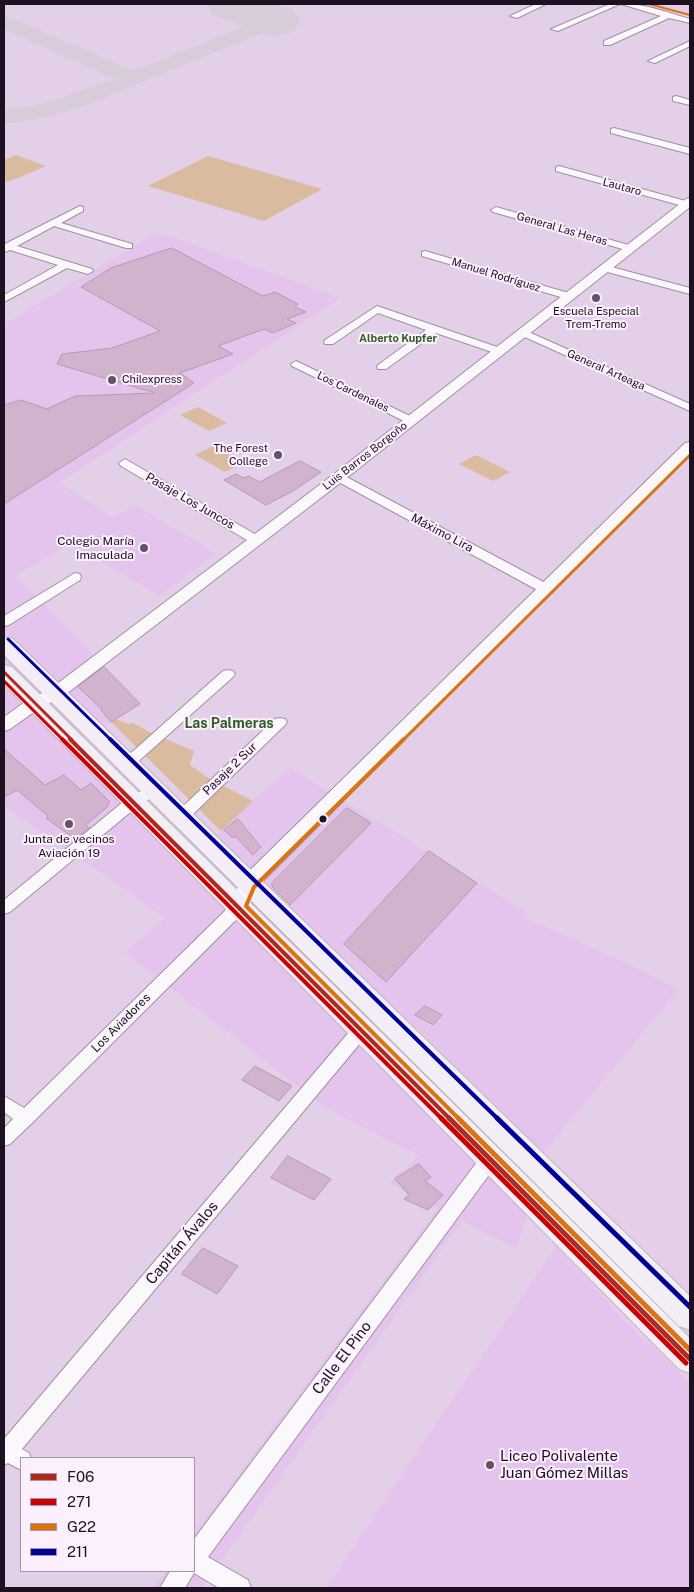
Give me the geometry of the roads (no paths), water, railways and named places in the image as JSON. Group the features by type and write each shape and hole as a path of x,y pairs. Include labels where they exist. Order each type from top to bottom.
{"main road":[{"path":"4,643 45,698 144,795 239,907 688,1355"},
{"path":"4,672 45,698 127,764 144,795 181,817 690,1316"},
{"path":"490,1159 507,1155 528,1157"}],"street":[{"path":"514,16 542,4"},
{"path":"555,29 616,4"},
{"path":"625,4 689,20"},
{"path":"607,43 669,15"},
{"path":"652,61 690,43"},
{"path":"676,99 690,103"},
{"path":"614,131 690,152"},
{"name":"Lautaro","path":"559,169 686,207"},
{"name":"Luis Barros Borgoño","path":"4,725 45,698 339,477 629,248 686,207"},
{"path":"6,248 80,209"},
{"name":"General Las Heras","path":"496,210 629,248"},
{"path":"53,223 129,246"},
{"path":"6,248 88,271"},
{"name":"Manuel Rodríguez","path":"425,254 568,296"},
{"path":"4,298 66,264"},
{"path":"604,268 690,291"},
{"path":"329,342 377,309 499,351"},
{"path":"382,367 434,329"},
{"name":"General Arteaga","path":"522,332 690,408"},
{"name":"Los Cardenales","path":"296,364 410,420"},
{"path":"239,907 249,883 690,446"},
{"name":"Pasaje Los Juncos","path":"125,463 256,540"},
{"name":"Máximo Lira","path":"339,477 546,589"},
{"path":"4,622 75,578"},
{"path":"127,764 228,674"},
{"name":"Pasaje 2 Sur","path":"181,817 280,722"},
{"path":"4,908 144,795"},
{"name":"Los Aviadores","path":"4,1139 239,907"},
{"name":"Capitán Ávalos","path":"11,1455 361,1030"},
{"path":"4,1104 26,1118"},
{"name":"Calle El Pino","path":"195,1558 490,1159"},
{"path":"195,1560 240,1588"},
{"path":"171,1588 183,1572"}],"place":[{"name":"Escuela Especial Trem-Tremo","path":"596,298"},
{"name":"Chilexpress","path":"112,380"},
{"name":"The Forest College","path":"278,455"},
{"name":"Colegio María Imaculada","path":"144,548"},
{"name":"Junta de vecinos Aviación 19","path":"69,824"},
{"name":"Liceo Polivalente Juan Gómez Millas","path":"490,1465"}],"district":[{"name":"Alberto Kupfer","path":"398,339"},
{"name":"Las Palmeras","path":"229,724"}]}
